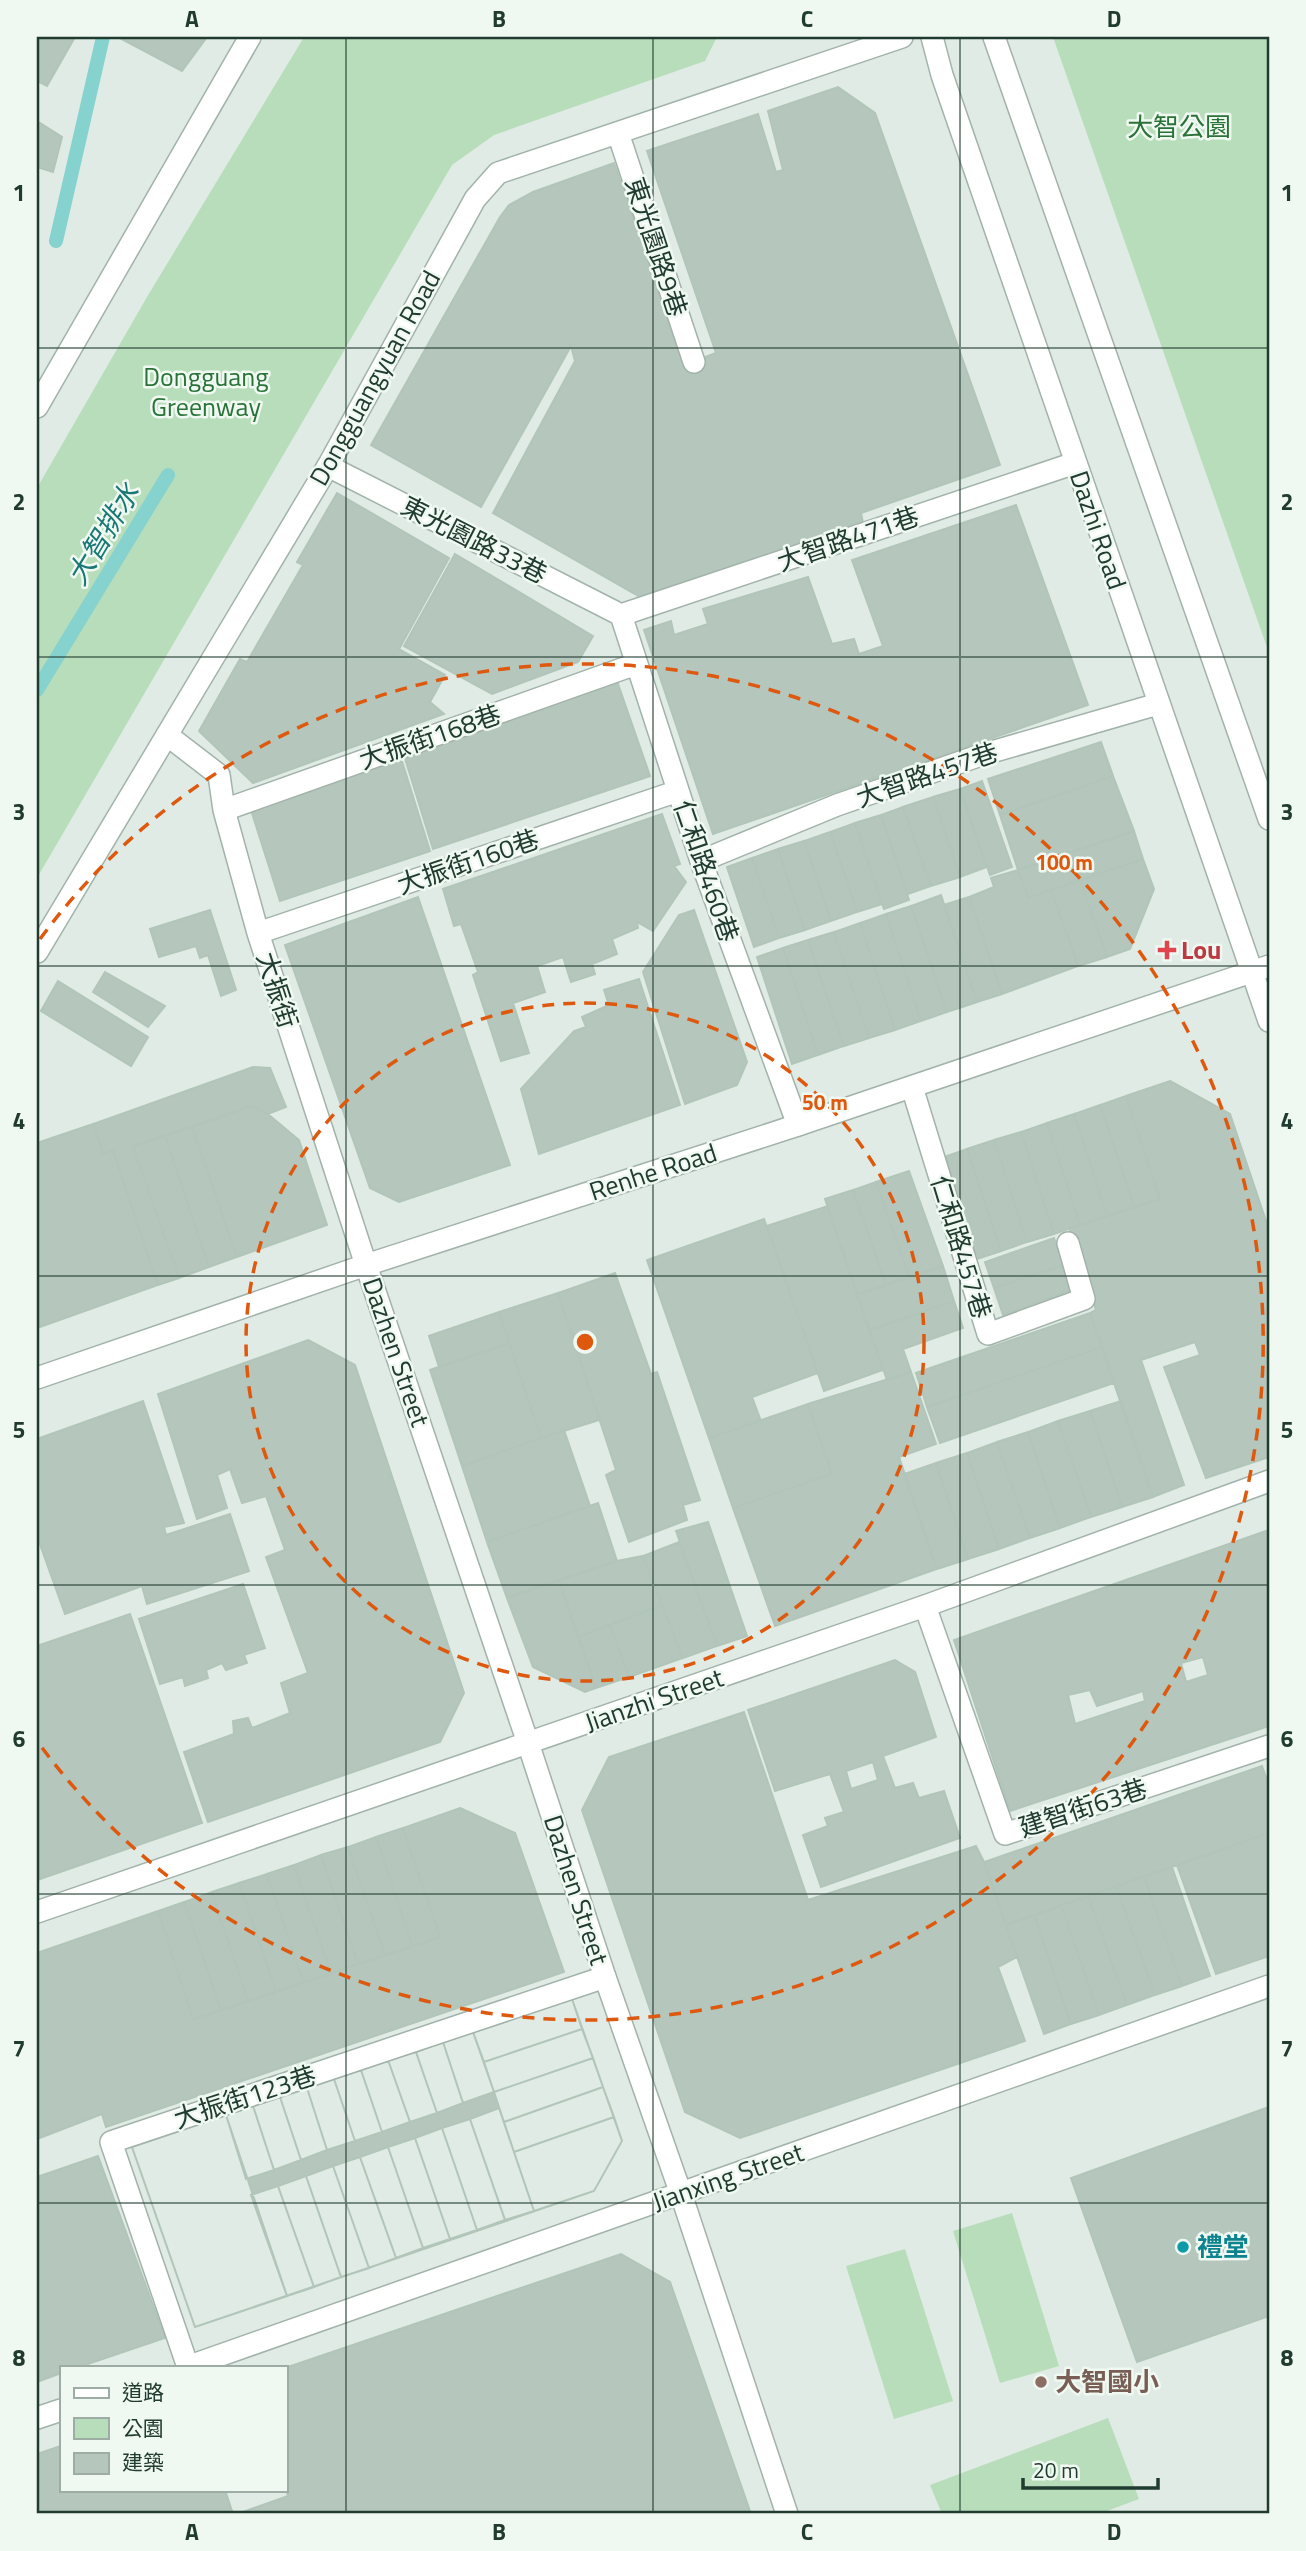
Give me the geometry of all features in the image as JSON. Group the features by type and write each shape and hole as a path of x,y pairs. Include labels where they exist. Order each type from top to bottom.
{"street":[{"path":"37,407 250,37"},
{"name":"Dongguangyuan Road","path":"37,952 328,466 475,199 498,173 902,37"},
{"name":"Dazhi Road","path":"932,37 942,75 1158,704 1261,969 1269,1021"},
{"path":"994,37 1269,819"},
{"name":"東光園路9巷","path":"618,133 694,362"},
{"name":"大智路471巷","path":"621,615 1074,463"},
{"name":"東光園路33巷","path":"328,466 621,615"},
{"name":"仁和路460巷","path":"621,615 702,861 797,1125"},
{"name":"大振街168巷","path":"224,810 636,664"},
{"name":"大智路457巷","path":"702,861 837,805 981,755 1158,704"},
{"name":"大振街","path":"167,735 219,775 224,810 258,933 366,1265"},
{"name":"大振街160巷","path":"258,933 678,790"},
{"name":"Renhe Road","path":"37,1378 366,1265 912,1087 1261,969"},
{"name":"仁和路457巷","path":"912,1087 988,1334 1084,1299 1068,1243"},
{"name":"Dazhen Street","path":"366,1265 787,2514"},
{"name":"Jianzhi Street","path":"37,1912 925,1606 1269,1481"},
{"name":"建智街63巷","path":"925,1606 1005,1834 1269,1746"},
{"name":"大振街123巷","path":"188,2366 111,2142 605,1977"},
{"name":"Jianxing Street","path":"191,2366 1269,1986"},
{"path":"37,2418 60,2410"}],"green space":[{"name":"Dongguang Greenway","path":"304,37 717,37 705,61 494,135 452,165 37,878 37,488 147,297"},
{"name":"大智公園","path":"1053,37 1269,37 1269,653"},
{"path":"1012,2213 1059,2366 1000,2383 953,2231"},
{"path":"905,2249 953,2401 894,2419 846,2266"},
{"path":"1108,2418 1139,2499 1099,2514 942,2514 930,2485"}],"building":[{"path":"37,37 75,37 47,86 37,81"},
{"path":"118,37 207,37 182,71"},
{"path":"838,87 875,113 1000,465 861,513 863,523 640,597 493,513 575,361 571,346 481,507 371,445 509,205 533,192 614,163 684,365 716,353 647,151 758,114 776,172 783,170 768,111"},
{"path":"37,121 62,137 53,172 37,167"},
{"path":"337,493 449,558 399,649 445,675 430,702 444,714 253,783 199,731 240,659 247,662 303,565 297,562"},
{"path":"1016,505 1088,705 713,834 644,630 671,621 674,635 708,624 703,609 808,577 832,644 854,639 859,654 883,646 852,560"},
{"path":"455,554 593,636 578,662 492,694 404,646"},
{"path":"617,681 650,776 433,849 404,755"},
{"path":"1101,742 1113,776 1000,815 988,779"},
{"path":"400,755 430,851 280,901 251,810"},
{"path":"1113,776 1134,831 1018,870 1000,815"},
{"path":"982,781 1012,867 990,875 960,789"},
{"path":"960,789 987,867 960,877 933,797"},
{"path":"933,797 960,877 931,886 903,807"},
{"path":"903,807 931,886 908,894 881,815"},
{"path":"662,814 680,864 674,866 686,882 653,931 637,922 638,928 612,939 617,954 592,964 595,974 571,982 563,957 537,966 545,992 513,1003 529,1053 501,1061 473,975 478,972 461,924 454,926 443,889"},
{"path":"881,815 909,900 884,909 855,823"},
{"path":"855,823 882,904 857,912 830,832"},
{"path":"1134,831 1143,859 1028,898 1018,870"},
{"path":"830,832 857,912 831,921 804,841"},
{"path":"804,841 831,921 805,930 778,849"},
{"path":"778,849 805,930 779,938 752,858"},
{"path":"752,858 779,938 754,947 727,867"},
{"path":"1143,859 1154,889 1130,949 1107,957 1080,880"},
{"path":"1018,870 1028,898 1051,890 1078,966 1002,994 969,897 994,887 991,878"},
{"path":"1080,880 1107,957 1078,966 1051,890"},
{"path":"941,895 977,1002 947,1012 911,906"},
{"path":"418,897 510,1165 399,1202 370,1188 285,945"},
{"path":"969,897 1002,994 977,1002 944,905"},
{"path":"911,906 947,1012 921,1021 886,914"},
{"path":"210,910 236,990 221,996 208,955 200,958 196,946 159,957 150,929"},
{"path":"694,910 747,1062 737,1085 685,1104 643,972 679,915"},
{"path":"886,914 921,1021 895,1030 860,923"},
{"path":"860,923 895,1030 869,1038 834,932"},
{"path":"834,932 869,1038 844,1046 808,940"},
{"path":"808,940 844,1046 818,1055 783,948"},
{"path":"783,948 818,1055 792,1064 757,957"},
{"path":"105,972 165,1006 148,1027 93,992"},
{"path":"639,979 680,1105 539,1154 521,1089 574,1031 586,1027 582,1017 609,1005 604,990"},
{"path":"58,981 148,1037 131,1066 41,1011"},
{"path":"253,1067 270,1068 286,1107 268,1114 251,1106 133,1146 179,1278 158,1285 113,1150 103,1154 93,1124"},
{"path":"1170,1081 1230,1114 1269,1230 1269,1457 1206,1478 1164,1367 1200,1355 1195,1342 1141,1360 1184,1485 1153,1497 1090,1313 1096,1310 1069,1228 1160,1199 1126,1096"},
{"path":"1126,1096 1160,1199 1134,1207 1100,1105"},
{"path":"1100,1105 1134,1207 1107,1216 1074,1114"},
{"path":"251,1106 268,1114 299,1140 327,1225 237,1257 192,1127"},
{"path":"1074,1114 1107,1216 1080,1225 1047,1123"},
{"path":"1047,1123 1080,1225 1054,1234 1021,1132"},
{"path":"93,1124 103,1154 113,1150 158,1285 37,1328 37,1143"},
{"path":"192,1127 237,1257 209,1267 165,1136"},
{"path":"1021,1132 1054,1234 1027,1242 994,1140"},
{"path":"165,1136 209,1267 179,1278 133,1146"},
{"path":"994,1140 1027,1242 1001,1251 967,1149"},
{"path":"967,1149 1001,1251 974,1260 941,1158"},
{"path":"909,1171 943,1266 909,1277 876,1182"},
{"path":"876,1182 909,1277 886,1285 853,1190"},
{"path":"853,1190 886,1285 857,1295 825,1199"},
{"path":"828,1206 883,1370 824,1391 767,1226"},
{"path":"764,1219 818,1373 752,1397 761,1421 709,1438 647,1260"},
{"path":"1054,1238 1063,1265 994,1288 985,1262"},
{"path":"1063,1265 1072,1290 1003,1315 994,1288"},
{"path":"943,1266 954,1301 869,1330 857,1295"},
{"path":"615,1273 651,1374 657,1372 700,1500 683,1505 687,1520 629,1542 606,1475 616,1470 558,1293"},
{"path":"558,1293 599,1420 541,1438 499,1312"},
{"path":"954,1301 963,1328 903,1349 911,1372 887,1380 869,1330"},
{"path":"499,1312 509,1343 439,1367 429,1336"},
{"path":"1090,1313 1102,1347 927,1407 916,1373"},
{"path":"308,1340 355,1365 464,1693 440,1742 208,1822 184,1752 234,1734 233,1721 248,1718 252,1728 290,1713 281,1683 308,1673 266,1557 285,1550 266,1496 242,1503 230,1469 217,1475 227,1508 197,1519 158,1394"},
{"path":"509,1343 541,1438 462,1466 430,1370"},
{"path":"1102,1347 1114,1383 940,1443 927,1407"},
{"path":"911,1372 936,1444 899,1457 937,1569 775,1626 733,1508 832,1474 808,1404"},
{"path":"143,1401 184,1523 164,1527 166,1535 230,1514 249,1571 147,1604 142,1586 65,1614 37,1536 37,1439"},
{"path":"1121,1401 1153,1497 1122,1507 1090,1411"},
{"path":"808,1404 832,1474 733,1508 709,1438"},
{"path":"1090,1411 1122,1507 1091,1517 1058,1421"},
{"path":"1058,1421 1091,1517 1060,1528 1028,1432"},
{"path":"564,1430 590,1506 487,1542 462,1466"},
{"path":"1028,1432 1060,1528 1030,1538 997,1442"},
{"path":"997,1442 1030,1538 999,1549 967,1453"},
{"path":"967,1453 999,1549 968,1559 936,1463"},
{"path":"936,1463 968,1559 937,1569 904,1474"},
{"path":"598,1503 617,1561 507,1598 487,1542"},
{"path":"708,1522 747,1636 717,1646 676,1531"},
{"path":"1269,1530 1269,1726 1010,1811 954,1640","holes":["1203,1657 1208,1675 1186,1682 1181,1663","1090,1690 1097,1706 1143,1691 1145,1701 1075,1724 1068,1695"]},
{"path":"679,1542 717,1646 683,1658 643,1556"},
{"path":"643,1556 662,1605 578,1637 559,1580 617,1561"},
{"path":"559,1580 596,1688 585,1692 533,1667 507,1598"},
{"path":"243,1584 265,1648 244,1655 247,1663 226,1670 222,1663 206,1670 208,1678 185,1686 183,1677 160,1684 139,1619"},
{"path":"662,1605 683,1658 629,1677 610,1625"},
{"path":"130,1614 202,1823 37,1880 37,1646"},
{"path":"610,1625 629,1677 596,1688 578,1637"},
{"path":"895,1660 915,1672 936,1737 883,1756 895,1788 913,1783 919,1798 944,1791 960,1838 821,1887 803,1835 828,1826 825,1818 844,1812 830,1774 775,1791 748,1710","holes":["873,1762 878,1780 851,1789 846,1771"]},
{"path":"744,1712 808,1900 976,1846 1017,1957 998,1967 1025,2041 740,2138 685,2112 582,1810 609,1757"},
{"path":"1262,1766 1269,1786 1269,1833 1006,1925 984,1862"},
{"path":"460,1808 515,1833 564,1972 106,2127 102,2114 37,2139 37,1953 158,1911 193,2019 440,1937 403,1828"},
{"path":"403,1828 440,1937 412,1946 376,1837"},
{"path":"1269,1833 1269,1956 1216,1974 1177,1865"},
{"path":"376,1837 412,1946 385,1955 348,1847"},
{"path":"348,1847 385,1955 358,1964 321,1855"},
{"path":"321,1855 358,1964 331,1974 294,1865"},
{"path":"294,1865 331,1974 303,1982 267,1874"},
{"path":"1172,1867 1210,1976 1182,1986 1144,1876"},
{"path":"267,1874 303,1982 276,1992 239,1883"},
{"path":"1144,1876 1182,1986 1155,1995 1116,1886"},
{"path":"239,1883 276,1992 248,2001 212,1892"},
{"path":"1116,1886 1155,1995 1127,2005 1088,1896"},
{"path":"212,1892 248,2001 221,2010 184,1902"},
{"path":"1088,1896 1127,2005 1099,2015 1061,1905"},
{"path":"184,1902 221,2010 193,2019 158,1911"},
{"path":"1061,1905 1099,2015 1071,2024 1034,1915"},
{"path":"1034,1915 1071,2024 1044,2034 1006,1925"},
{"path":"572,1999 622,2141 594,2191 195,2327 132,2147"},
{"path":"572,1999 582,2029 484,2062 473,2032"},
{"path":"582,2029 593,2058 494,2092 484,2062"},
{"path":"473,2032 494,2092 463,2103 443,2042"},
{"path":"443,2042 463,2103 437,2113 416,2052"},
{"path":"416,2052 437,2113 410,2122 388,2060"},
{"path":"593,2058 603,2087 504,2122 494,2092"},
{"path":"388,2060 410,2122 382,2132 361,2070"},
{"path":"361,2070 382,2132 355,2141 334,2079"},
{"path":"334,2079 355,2141 327,2150 307,2088"},
{"path":"603,2087 614,2117 514,2152 504,2122"},
{"path":"307,2088 327,2150 301,2160 280,2097"},
{"path":"280,2097 301,2160 274,2170 253,2106"},
{"path":"253,2106 274,2170 246,2179 226,2115"},
{"name":"禮堂","path":"1269,2107 1269,2316 1137,2362 1071,2178"},
{"path":"499,2108 534,2211 505,2220 470,2119"},
{"path":"226,2115 287,2296 195,2327 132,2147"},
{"path":"614,2117 622,2141 594,2191 534,2211 514,2152"},
{"path":"470,2119 505,2220 477,2230 442,2128"},
{"path":"442,2128 477,2230 450,2239 415,2138"},
{"path":"415,2138 450,2239 423,2248 388,2147"},
{"path":"388,2147 423,2248 396,2258 360,2157"},
{"path":"98,2156 165,2338 82,2366 60,2366 60,2373 37,2382 37,2177"},
{"path":"360,2157 396,2258 369,2268 333,2166"},
{"path":"333,2166 369,2268 341,2277 306,2176"},
{"path":"306,2176 341,2277 314,2287 278,2186"},
{"path":"278,2186 314,2287 287,2296 251,2195"},
{"path":"621,2254 670,2282 751,2514 237,2514 288,2496 287,2367"},
{"path":"60,2446 60,2492 226,2492 233,2514 37,2514 37,2454"}],"waterway":[{"path":"56,241 103,37"},
{"name":"大智排水","path":"37,690 168,475"}],"place":[{"name":"Lou","path":"1167,950"},
{"name":"禮堂","path":"1183,2247"},
{"name":"大智國小","path":"1041,2382"}]}
